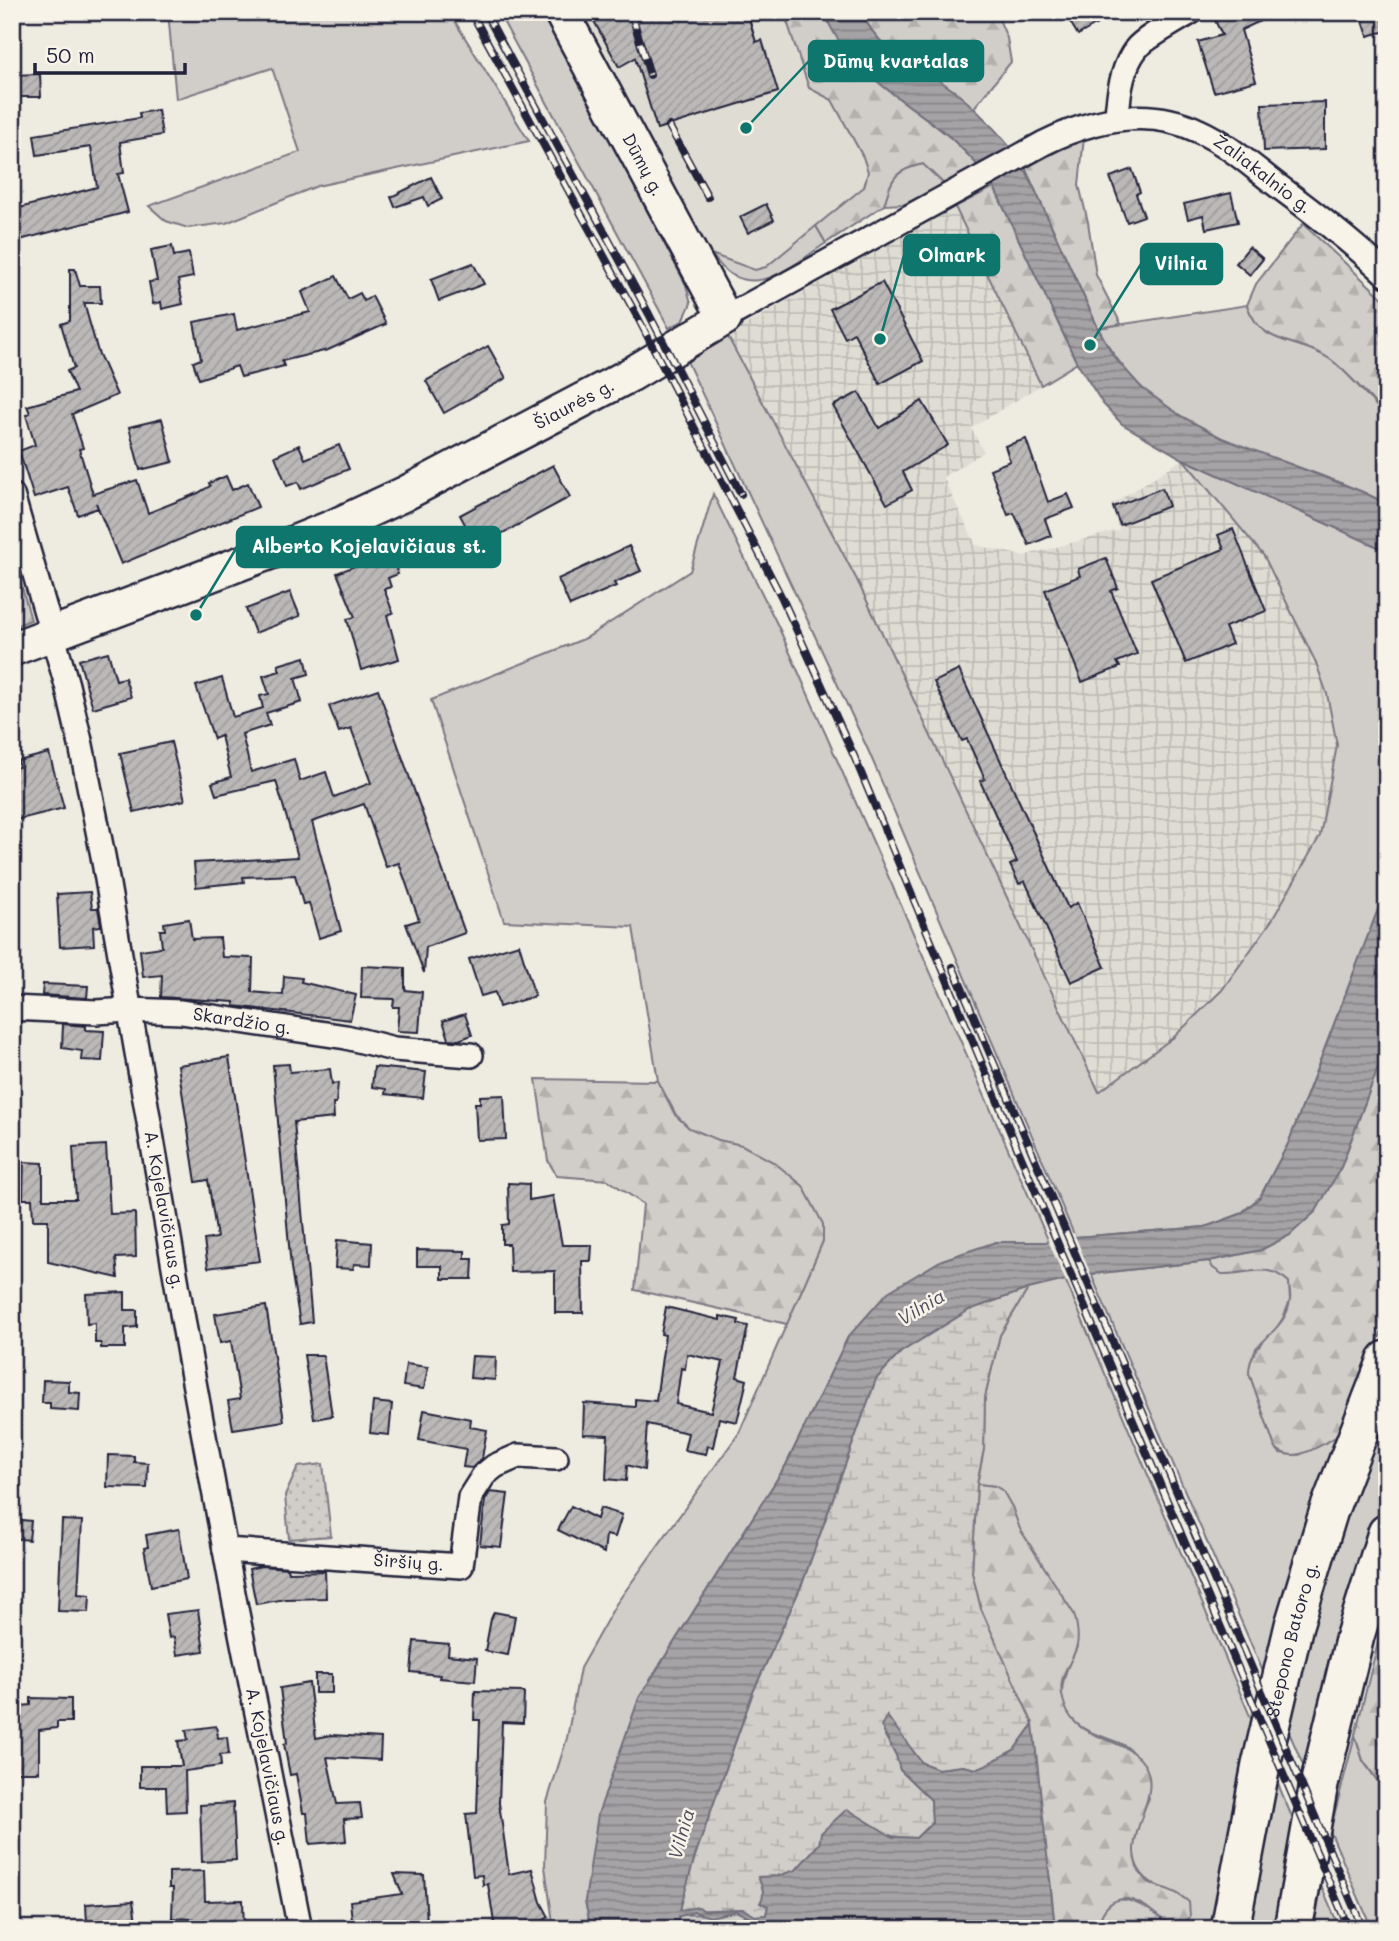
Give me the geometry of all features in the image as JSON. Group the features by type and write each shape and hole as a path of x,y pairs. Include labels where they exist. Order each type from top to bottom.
{"main road":[{"name":"Dūmų g.","path":"561,12 725,318"},
{"name":"Šiaurės g.","path":"12,649 288,545 404,494 630,374 725,318"},
{"name":"Stepono Batoro g.","path":"1230,1929 1261,1765 1294,1625 1329,1510 1387,1360"},
{"path":"1293,1929 1318,1789 1355,1636 1387,1533"}],"street":[{"path":"1117,118 1118,97 1126,68 1136,48 1191,12"},
{"name":"Šiaurės g.","path":"725,318 1044,143 1092,123 1117,118"},
{"name":"Žaliakalnio g.","path":"1117,118 1172,120 1200,131 1236,154 1336,229 1387,275"},
{"name":"A. Kojelavičiaus g.","path":"12,495 66,685 83,757 225,1550 300,1929"},
{"name":"Skardžio g.","path":"12,1008 181,1012 346,1037 394,1049 471,1055"},
{"name":"Širšių g.","path":"225,1550 461,1566 470,1497 484,1475 495,1466 518,1456 556,1458"}],"shaded area":[{"path":"581,12 784,12 809,88 832,100 863,157 868,172 865,187 766,267 755,270 711,254"},
{"path":"955,207 1041,385 971,428 984,452 943,477 976,545 1023,556 1119,530 1111,505 1183,459 1264,556 1316,662 1327,694 1337,745 1320,836 1272,920 1222,990 1174,1037 1099,1092 857,580 727,335"}],"green space":[{"path":"168,12 449,12 529,141 317,186 226,223 188,228 166,221 149,206 300,152 272,68 176,99"},
{"path":"498,12 543,12 686,285 691,303 683,321 669,328"},
{"path":"784,12 824,12 845,51 951,138 981,167 945,185 923,164 906,169 892,182 884,205 826,243 816,226 864,187 868,172 863,157 832,100 809,88"},
{"path":"861,12 996,12 1007,38 1011,62 973,109 948,87 889,49 879,40"},
{"path":"1084,137 1079,185 1096,275 1121,324 1098,328 1025,168"},
{"path":"923,164 945,185 905,204 884,205 889,188 900,172"},
{"path":"994,187 1077,363 1041,385 955,207"},
{"path":"1303,224 1387,302 1387,419 1369,396 1330,359 1271,335 1254,319 1247,305 1256,284"},
{"path":"816,226 826,243 772,277 748,280 736,277 725,270 711,254 755,270 766,267"},
{"path":"1247,305 1254,319 1271,335 1318,352 1337,364 1384,414 1387,419 1387,504 1325,477 1228,441 1169,409 1129,374 1098,328"},
{"path":"727,335 857,580 1099,1092 1174,1037 1222,990 1272,920 1320,836 1337,745 1327,694 1316,663 1264,556 1183,459 1387,551 1387,886 1288,1144 1260,1197 1240,1214 1205,1227 1075,1237 869,752 685,357"},
{"path":"713,494 779,628 1049,1242 996,1242 848,1337 786,1465 639,1698 585,1901 591,1929 554,1929 545,1867 547,1802 567,1738 580,1668 616,1604 739,1433 823,1241 742,1146 689,1128 676,1115 658,1081 633,927 504,921 431,700 586,638 690,571"},
{"path":"12,551 31,620 12,627"},
{"path":"1387,1043 1387,1319 1340,1435 1307,1452 1290,1455 1275,1447 1249,1373 1255,1352 1287,1311 1289,1282 1273,1272 1257,1270 1222,1274 1213,1268 1209,1261 1261,1250 1290,1235 1341,1167"},
{"path":"536,1079 658,1081 675,1115 689,1128 718,1140 742,1145 775,1163 803,1186 823,1224 823,1241 787,1324 635,1290 643,1204 608,1180 557,1176 548,1161"},
{"path":"1209,1261 1221,1271 1269,1270 1289,1282 1290,1301 1283,1318 1274,1332 1256,1348 1249,1373 1275,1447 1280,1453 1299,1455 1340,1435 1264,1674 1091,1274"},
{"path":"1065,1279 1253,1723 1232,1813 1213,1929 1098,1929 1102,1913 1108,1904 1117,1900 1126,1900 1149,1909 1170,1923 1175,1893 1145,1878 1134,1856 1137,1829 1149,1798 1135,1756 1121,1744 1083,1728 1065,1709 1062,1687 1077,1647 1019,1529 1012,1507 995,1486 977,1484 984,1449 985,1397 1000,1335 1028,1289"},
{"path":"1028,1289 1000,1335 985,1397 984,1449 977,1484 972,1573 981,1609 1033,1724 1014,1750 986,1765 976,1769 963,1766 938,1769 922,1763 887,1717 885,1736 896,1755 900,1770 931,1800 932,1822 916,1838 886,1834 859,1818 819,1844 796,1870 778,1876 763,1890 763,1898 768,1906 766,1915 755,1916 742,1909 679,1911 695,1856 753,1692 802,1584 876,1379 901,1352 969,1310"},
{"path":"1387,1394 1387,1501 1309,1779 1285,1723 1325,1569"},
{"path":"323,1464 331,1536 289,1539 285,1496 298,1467"},
{"path":"977,1484 995,1486 1003,1491 1020,1529 1074,1614 1077,1645 1061,1687 1071,1718 1090,1733 1125,1748 1144,1764 1149,1777 1149,1791 1136,1834 1136,1863 1146,1880 1189,1902 1190,1917 1182,1925 1166,1922 1141,1904 1125,1899 1107,1907 1098,1929 1055,1929 1050,1879 1003,1663 981,1609 972,1573"},
{"path":"1387,1606 1387,1794 1363,1760 1355,1735"},
{"path":"1355,1735 1363,1761 1387,1794 1387,1929 1372,1929 1330,1831"},
{"path":"1275,1777 1298,1831 1284,1929 1246,1929"},
{"path":"1321,1885 1340,1929 1314,1929"},
{"path":"736,1911 755,1920 758,1929 676,1929 679,1916"}],"water":[{"path":"824,12 861,12 887,47 946,85 999,134 1025,168 1098,328 1114,357 1142,388 1181,416 1222,438 1363,492 1387,504 1387,551 1183,459 1122,424 1103,404 1077,363 989,180 952,139 862,68 834,33"},
{"path":"1387,886 1387,1043 1341,1167 1316,1211 1290,1235 1261,1250 1209,1261 1091,1274 1028,1289 969,1310 901,1352 876,1379 802,1584 753,1692 695,1856 680,1910 699,1907 704,1911 743,1909 755,1916 766,1915 768,1906 760,1903 763,1893 758,1877 778,1876 796,1870 819,1844 821,1833 847,1809 893,1837 916,1838 932,1823 931,1800 900,1770 896,1755 881,1726 887,1716 922,1763 938,1769 963,1766 976,1769 986,1765 1014,1750 1033,1724 1055,1929 758,1929 755,1920 736,1911 710,1917 694,1912 679,1916 676,1929 591,1929 585,1901 598,1814 639,1698 786,1465 848,1337 888,1292 942,1260 996,1242 1049,1242 1075,1237 1205,1227 1241,1214 1260,1197 1288,1144"}],"pier":[{"path":"1074,1233 1092,1277 1066,1282 1047,1238"}],"building":[{"path":"589,12 747,12 756,42 762,40 778,92 657,129 635,58 619,67"},
{"path":"1064,12 1118,12 1078,35"},
{"path":"1211,12 1279,12 1241,30 1256,81 1214,92 1198,42 1222,35"},
{"path":"1360,12 1380,12 1386,31 1368,36"},
{"path":"40,74 41,97 12,97 12,75"},
{"path":"1325,102 1325,149 1264,151 1262,104"},
{"path":"158,110 162,135 120,142 124,173 118,174 128,212 12,242 12,210 97,187 91,147 37,155 34,135 140,118 139,113"},
{"path":"1132,169 1140,192 1136,194 1144,216 1127,222 1110,177"},
{"path":"431,177 442,199 428,206 424,197 395,207 391,197"},
{"path":"1231,193 1238,222 1206,229 1203,215 1188,219 1184,204"},
{"path":"766,204 774,220 748,233 740,217"},
{"path":"172,246 174,256 189,253 193,277 178,280 183,304 162,309 161,302 153,304 149,282 157,281 151,250"},
{"path":"1249,247 1263,259 1250,275 1236,263"},
{"path":"473,263 484,284 439,301 431,279"},
{"path":"70,269 75,269 80,286 100,286 101,303 84,303 98,352 117,395 72,414 83,448 79,449 93,494 137,480 148,513 198,493 210,486 209,483 226,476 232,490 248,483 258,507 121,564 96,503 98,508 78,515 68,487 34,498 19,451 35,445 26,415 30,413 27,406 76,392 67,371 74,368 61,324 70,321"},
{"path":"336,276 348,299 360,293 364,301 372,296 386,324 328,350 282,361 284,366 241,377 237,366 199,379 193,362 201,359 194,322 234,314 237,330 310,312 302,292"},
{"path":"882,282 923,361 880,384 854,333 845,338 830,309"},
{"path":"488,346 506,378 444,413 426,381"},
{"path":"859,392 879,428 922,401 948,445 903,472 912,490 887,504 833,406"},
{"path":"162,419 173,462 140,470 129,427"},
{"path":"1026,439 1048,502 1068,494 1074,508 1045,519 1051,536 1029,545 1014,513 1008,515 990,469 1010,461 1005,446"},
{"path":"299,445 305,459 339,445 349,469 301,489 298,482 287,486 275,456"},
{"path":"553,465 570,497 477,547 460,515"},
{"path":"1162,488 1169,506 1120,525 1113,507"},
{"path":"1233,529 1266,611 1225,627 1232,644 1186,663 1151,579 1224,549 1218,535"},
{"path":"629,546 641,571 614,583 616,586 570,606 558,579"},
{"path":"390,552 398,574 388,578 391,587 384,589 393,613 387,615 399,659 361,670 347,619 355,617 337,573"},
{"path":"1106,558 1118,588 1111,591 1137,654 1117,662 1120,667 1082,682 1045,590 1080,576 1078,569"},
{"path":"290,592 300,616 255,633 246,609"},
{"path":"108,652 116,680 125,678 131,697 93,708 79,660"},
{"path":"305,657 309,674 295,678 302,702 266,713 270,725 242,734 251,772 294,759 300,781 326,772 334,797 371,783 351,728 339,732 329,706 378,689 465,933 426,947 424,973 406,924 419,920 399,863 386,867 364,804 312,822 341,931 319,938 309,903 303,904 295,875 243,877 244,882 196,887 194,863 298,857 276,781 216,795 212,783 231,777 221,736 214,739 196,686 222,678 233,717 263,708 260,696 269,694 263,676 280,671 278,665"},
{"path":"959,670 1068,908 1077,903 1105,967 1071,982 1025,881 1019,884 1010,865 1017,862 980,781 985,779 967,739 962,741 934,682"},
{"path":"171,742 185,800 134,812 120,753"},
{"path":"49,753 64,808 12,821 12,768 19,767 18,761"},
{"path":"90,892 92,908 98,908 101,926 93,927 94,945 60,947 57,894"},
{"path":"189,919 192,939 220,938 222,957 253,958 252,992 283,995 284,976 302,978 301,982 356,995 350,1020 234,1006 234,1002 161,997 162,975 143,977 140,950 162,947 160,930 165,930 164,923"},
{"path":"519,944 535,996 499,1007 495,992 481,996 469,959"},
{"path":"362,966 405,968 405,990 422,992 419,1032 397,1031 399,1007 393,1007 394,999 361,998"},
{"path":"43,984 88,986 87,998 42,995"},
{"path":"465,1014 472,1035 459,1040 449,1039 443,1021"},
{"path":"63,1024 104,1031 102,1061 81,1060 82,1051 62,1048"},
{"path":"229,1057 260,1261 208,1268 204,1240 217,1238 208,1180 196,1182 178,1065"},
{"path":"289,1064 290,1072 330,1069 332,1084 338,1083 336,1103 333,1103 334,1118 294,1122 312,1322 300,1324 291,1268 273,1065"},
{"path":"374,1067 426,1072 423,1098 385,1094 386,1089 372,1087"},
{"path":"504,1095 506,1139 477,1140 475,1103 480,1103 480,1096"},
{"path":"106,1145 110,1214 135,1213 136,1257 116,1258 118,1278 48,1262 48,1220 33,1220 32,1199 23,1199 24,1162 43,1163 43,1199 76,1199 73,1147"},
{"path":"508,1183 529,1184 529,1200 553,1196 562,1245 592,1245 591,1261 582,1261 583,1313 555,1313 555,1271 510,1272 509,1244 502,1244 502,1225 509,1224"},
{"path":"337,1240 372,1243 371,1265 354,1264 353,1269 335,1268"},
{"path":"417,1250 465,1251 465,1259 473,1259 472,1279 442,1279 442,1266 417,1266"},
{"path":"125,1292 125,1310 137,1310 137,1327 125,1328 125,1348 101,1348 101,1343 95,1343 95,1323 87,1324 86,1294"},
{"path":"266,1306 284,1421 233,1429 228,1401 240,1399 231,1341 220,1343 215,1314"},
{"path":"666,1307 720,1320 720,1316 739,1320 738,1324 748,1326 737,1377 747,1380 737,1422 719,1418 713,1447 708,1446 706,1454 684,1450 688,1433 647,1424 644,1470 627,1465 626,1481 606,1479 608,1435 583,1434 584,1403 635,1407 635,1399 656,1401 665,1335 661,1334","holes":["687,1354 723,1362 711,1412 676,1404 681,1368 685,1369"]},
{"path":"304,1355 323,1355 332,1416 314,1419"},
{"path":"472,1356 496,1357 495,1380 470,1378"},
{"path":"406,1364 428,1367 424,1389 403,1386"},
{"path":"43,1380 69,1381 69,1392 80,1393 79,1411 50,1409 50,1403 42,1403"},
{"path":"373,1402 392,1404 389,1435 370,1433"},
{"path":"424,1410 471,1419 470,1427 487,1430 482,1458 472,1468 463,1467 466,1449 419,1440"},
{"path":"108,1455 134,1456 134,1462 148,1463 147,1488 107,1487"},
{"path":"490,1492 508,1494 501,1547 480,1545 485,1500"},
{"path":"571,1506 597,1519 600,1508 622,1515 615,1537 606,1535 604,1553 558,1530"},
{"path":"12,1519 31,1521 29,1540 12,1538"},
{"path":"62,1520 82,1521 78,1594 90,1595 89,1612 58,1611"},
{"path":"179,1529 187,1579 151,1586 144,1548 148,1547 146,1535"},
{"path":"261,1566 288,1568 289,1572 325,1571 326,1598 285,1599 256,1604 249,1569"},
{"path":"198,1610 204,1651 177,1655 174,1637 169,1638 165,1614"},
{"path":"494,1612 515,1616 508,1655 485,1651"},
{"path":"414,1641 449,1644 448,1655 477,1658 475,1681 411,1672"},
{"path":"315,1674 332,1674 332,1693 315,1693"},
{"path":"309,1683 316,1738 332,1735 381,1738 380,1760 327,1757 337,1804 360,1803 362,1818 344,1819 346,1841 310,1844 307,1813 303,1813 296,1774 290,1775 284,1744 287,1743 280,1688"},
{"path":"475,1691 524,1692 523,1723 502,1722 499,1803 509,1874 532,1869 541,1902 549,1917 528,1929 495,1929 488,1884 483,1885 482,1875 473,1876 466,1814 477,1813 480,1720 474,1720"},
{"path":"31,1698 71,1699 71,1722 57,1722 57,1728 39,1730 39,1772 12,1772 12,1732 16,1732 12,1707 31,1705"},
{"path":"216,1726 218,1738 227,1737 229,1754 220,1755 221,1766 185,1771 186,1811 167,1812 166,1787 140,1787 140,1766 182,1766 178,1741 188,1740 186,1730"},
{"path":"233,1803 236,1860 202,1862 200,1805"},
{"path":"204,1871 205,1901 243,1900 244,1929 194,1929 194,1919 172,1918 173,1888 169,1888 169,1872"},
{"path":"394,1874 424,1875 427,1922 353,1929 350,1901 402,1894"},
{"path":"133,1901 136,1921 128,1921 128,1929 112,1929 112,1923 87,1924 86,1904"}],"railway":[{"path":"471,12 639,320 782,598 854,756 1349,1929"},
{"path":"485,12 649,314 741,494"},
{"path":"631,12 650,75"},
{"path":"669,126 708,197"},
{"path":"953,967 1363,1929"}],"place":[{"name":"Dūmų kvartalas","path":"746,128"},
{"name":"Olmark","path":"880,339"},
{"name":"Vilnia","path":"1090,345"},
{"name":"Alberto Kojelavičiaus st.","path":"196,615"}]}
